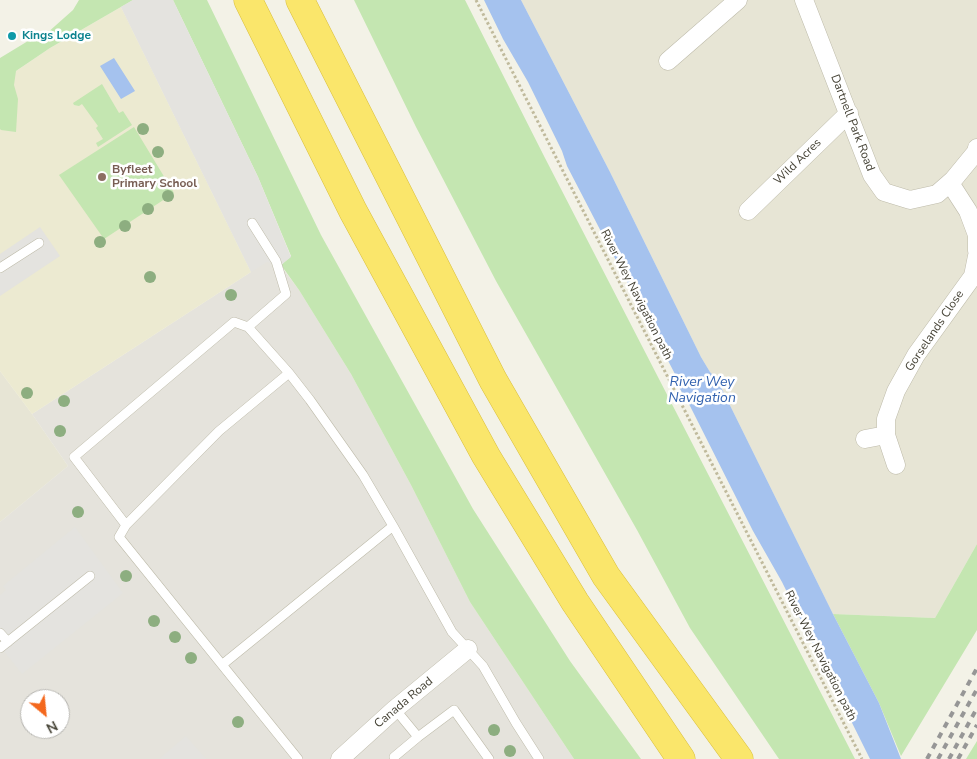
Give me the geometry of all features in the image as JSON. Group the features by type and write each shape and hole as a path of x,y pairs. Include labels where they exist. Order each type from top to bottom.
{"highway":[{"path":"248,0 353,211 486,456 575,602 681,759"},
{"path":"300,0 493,380 606,576 739,759"}],"street":[{"path":"668,61 738,0"},
{"name":"Dartnell Park Road","path":"804,0 872,175 884,192 910,200 937,194 950,184 976,152 977,148"},
{"name":"Wild Acres","path":"748,211 848,113"},
{"path":"950,184 968,211 977,235 977,251"},
{"name":"Gorselands Close","path":"896,465 886,435 886,419 896,392 916,355 973,276 977,256"},
{"path":"865,440 886,435"},
{"name":"Canada Road","path":"340,759 468,649"}],"lane":[{"path":"248,327 286,294 276,261 252,223"},
{"path":"0,268 39,243"},
{"path":"126,525 74,457 234,322 248,327 310,400 363,475 452,632 483,666 516,724 539,759"},
{"path":"289,373 219,431 126,525 119,538 223,664 298,759"},
{"path":"223,664 393,526"},
{"path":"0,648 90,576"},
{"path":"0,633 8,642"},
{"path":"395,710 418,736"},
{"path":"394,758 418,736 454,710 489,759"}],"path":[{"name":"River Wey Navigation path","path":"476,0 862,759"}],"shaded area":[{"path":"133,0 173,0 281,266 299,290 351,374 411,485 470,602 574,759 0,759 0,522 68,466 32,414 251,272 121,7"},
{"path":"133,0 173,0 258,177 291,257 281,265 267,262 251,272 121,7"},
{"path":"521,0 977,0 977,544 935,618 833,614 717,379 710,372 701,357 610,172"},
{"name":"Byfleet Primary School","path":"121,7 251,272 32,414 0,371 0,82 50,48"},
{"path":"40,227 60,256 0,296 0,254"},
{"path":"0,371 68,466 0,522"},
{"path":"75,527 123,593 22,674 0,646 0,595 6,590 3,586"},
{"path":"186,736 206,759 159,759"}],"green space":[{"path":"79,0 133,0 50,48 16,71 14,85 18,99 16,132 1,130 0,58 28,41 46,34 73,10"},
{"path":"173,0 207,0 321,235 473,509 570,661 641,759 574,759 470,602 411,485 351,374 299,290 281,265 291,256 258,177"},
{"path":"354,0 465,0 855,759 779,759 690,628 637,530 496,281 416,127"},
{"path":"102,84 119,113 123,111 132,125 98,147 96,143 103,139 96,128 98,126 82,104 79,106 73,103"},
{"path":"134,127 174,193 104,239 59,175"},
{"path":"977,544 977,630 901,756 879,703 833,614 935,618"},
{"path":"977,741 977,759 966,759"}],"water":[{"name":"River Wey Navigation","path":"484,0 521,0 610,172 701,357 710,372 717,379 879,703 901,759 870,759 782,582 753,531 680,389 676,376 567,166 562,151 528,82 503,39"},
{"path":"114,58 135,91 121,99 100,66"}],"railway":[{"path":"927,759 977,668"},
{"path":"938,759 977,689"},
{"path":"949,759 977,708"},
{"path":"958,759 977,725"}],"place":[{"name":"Kings Lodge","path":"12,36"},
{"name":"Byfleet Primary School","path":"102,177"}]}
